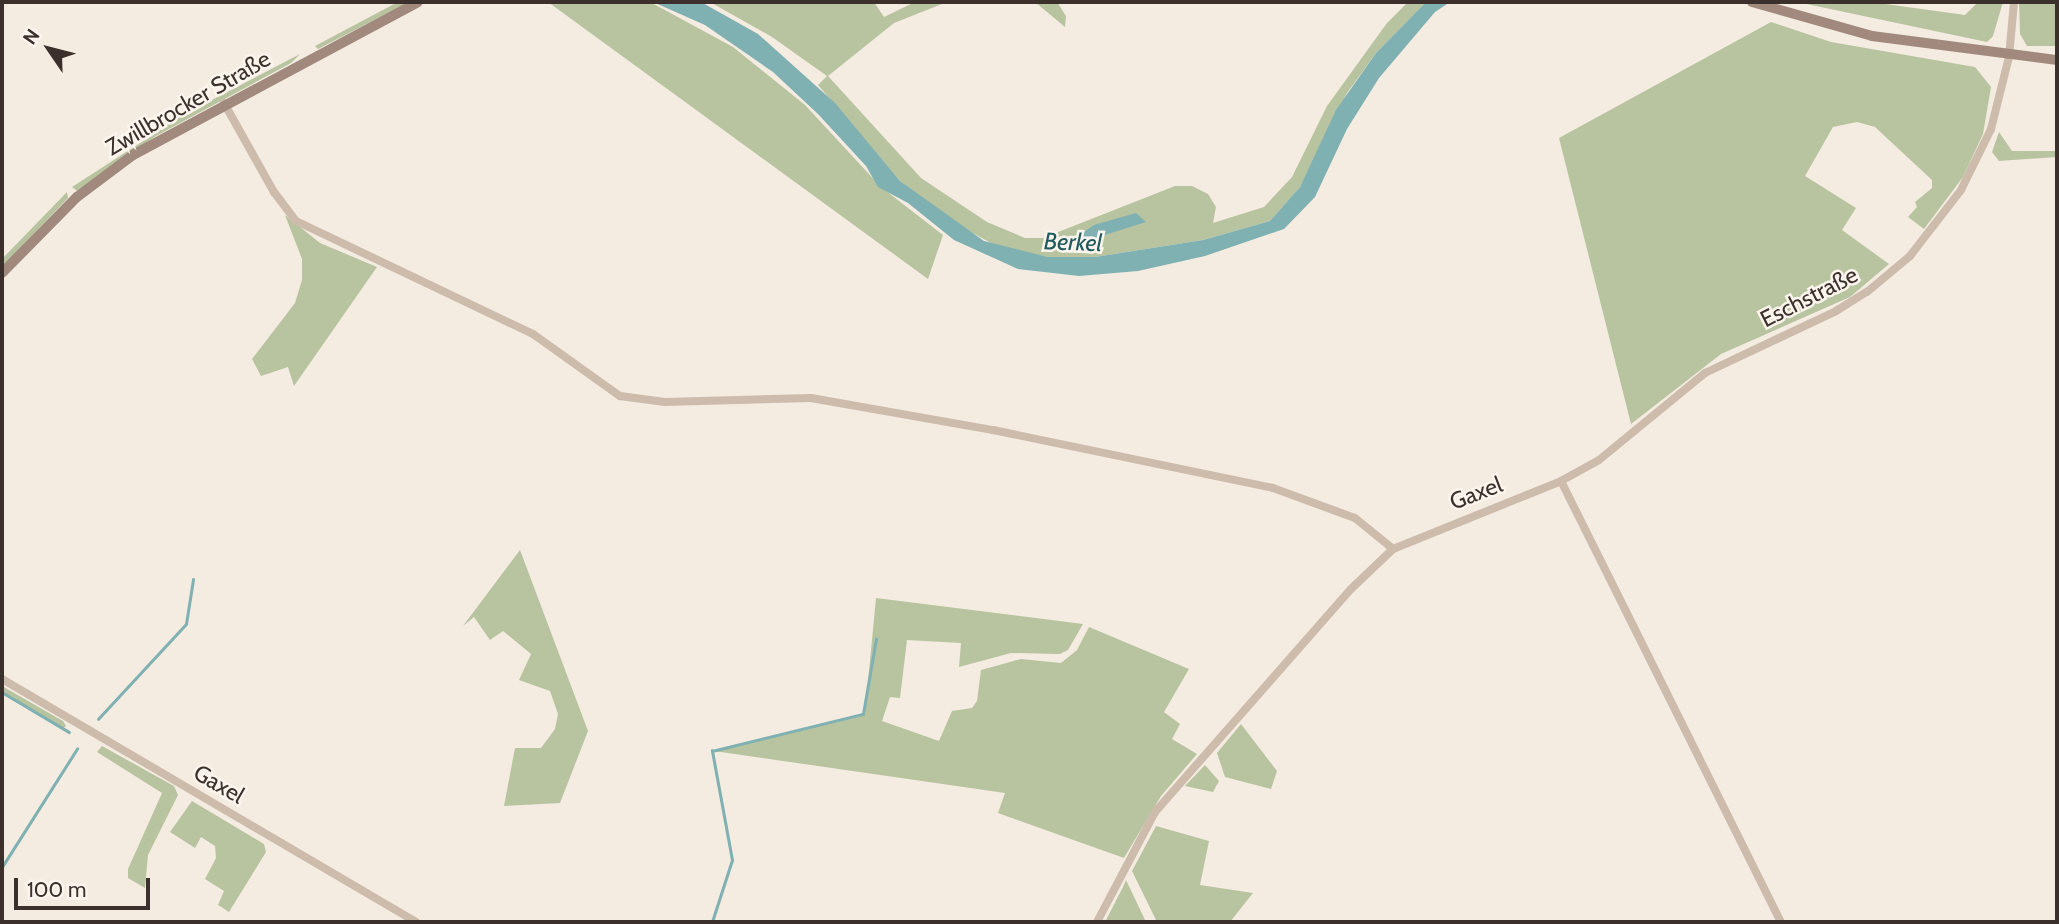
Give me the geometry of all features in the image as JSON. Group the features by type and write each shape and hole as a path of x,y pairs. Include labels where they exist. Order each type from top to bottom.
{"main road":[{"name":"Zwillbrocker Straße","path":"2,273 94,183 169,132 418,2"},
{"path":"1752,2 1871,36 2009,57 2057,60"}],"street":[{"name":"Eschstraße","path":"1561,481 1627,440 1705,373 1836,311 1867,292 1910,256 1940,220 1978,161 1991,129 2009,57 2014,2"},
{"path":"224,103 274,192 296,221 533,334 620,396 665,402 811,398 993,430 1273,488 1355,518 1393,549"},
{"path":"1561,481 1781,922"},
{"name":"Gaxel","path":"1097,922 1161,804 1351,589 1393,549 1561,481"},
{"name":"Gaxel","path":"2,679 416,922"}],"green space":[{"path":"398,2 409,2 318,49 315,46"},
{"path":"548,2 650,2 733,47 805,105 881,187 943,235 928,279"},
{"path":"710,2 874,2 884,17 915,2 947,2 894,23 828,76 921,178 987,222 1025,238 1043,238 1175,186 1192,186 1208,194 1216,207 1213,223 1264,207 1292,177 1327,106 1387,23 1408,2 1426,2 1376,53 1347,93 1300,187 1270,221 1203,240 1095,257 1048,257 998,247 953,222 900,181 818,85 827,76 772,37"},
{"path":"1035,2 1057,2 1066,16 1065,27"},
{"path":"1797,2 1871,2 1965,15 1978,2 2003,2 1993,36 1987,42"},
{"path":"2019,2 2057,2 2057,46 2027,46 2020,34"},
{"path":"1771,22 1831,42 1975,67 1991,87 1983,134 1963,177 1924,229 1908,217 1917,207 1915,202 1932,188 1932,180 1875,127 1857,122 1833,127 1805,176 1856,208 1842,230 1889,264 1850,297 1721,354 1631,424 1559,138"},
{"path":"300,54 291,63 156,136 77,191 72,187 185,114"},
{"path":"1999,132 2012,151 2057,151 2057,157 1999,161 1992,152"},
{"path":"67,192 68,198 2,267 2,259"},
{"path":"285,215 320,243 377,267 294,386 288,367 261,376 252,359 295,303 302,280 302,259"},
{"path":"520,550 588,731 560,803 504,806 515,748 541,748 555,729 558,714 550,691 519,680 531,654 503,631 490,640 474,617 463,626"},
{"path":"876,598 1083,624 1068,650 1060,654 1011,653 959,667 961,643 907,640 900,698 890,697 882,721 939,741 952,711 972,708 977,701 981,670 1021,659 1061,663 1077,650 1089,627 1189,669 1164,712 1180,724 1172,739 1197,754 1161,796 1124,858 998,813 1005,793 714,751 865,713"},
{"path":"2,686 63,721 66,726 62,729 2,694"},
{"path":"1241,724 1277,771 1271,789 1225,777 1217,753"},
{"path":"102,746 174,786 178,795 148,855 145,888 128,878 128,869 162,793 97,752"},
{"path":"1205,765 1219,781 1213,792 1185,786"},
{"path":"192,801 264,844 266,852 229,912 218,905 224,891 205,879 216,858 215,846 201,837 195,848 170,832"},
{"path":"1156,826 1209,841 1200,885 1253,893 1230,922 1157,922 1132,871"},
{"path":"1126,880 1146,922 1105,922 1123,887"}],"water":[{"path":"653,2 701,2 758,34 835,103 900,181 984,241 1048,257 1095,257 1203,240 1270,221 1300,187 1336,110 1376,53 1426,2 1450,2 1435,12 1379,78 1347,129 1315,197 1284,229 1205,256 1138,271 1079,276 1018,269 954,240 908,203 878,187 866,166 818,114 773,72 705,25"},
{"path":"1136,213 1146,222 1076,244 1075,238 1094,225"}],"waterway":[{"path":"98,719 186,624 193,580"},
{"path":"712,922 732,860 712,751 863,714 876,639"},
{"path":"2,692 69,732"},
{"path":"2,867 77,749"}],"water label":[{"name":"Berkel","path":"1073,242"}]}
